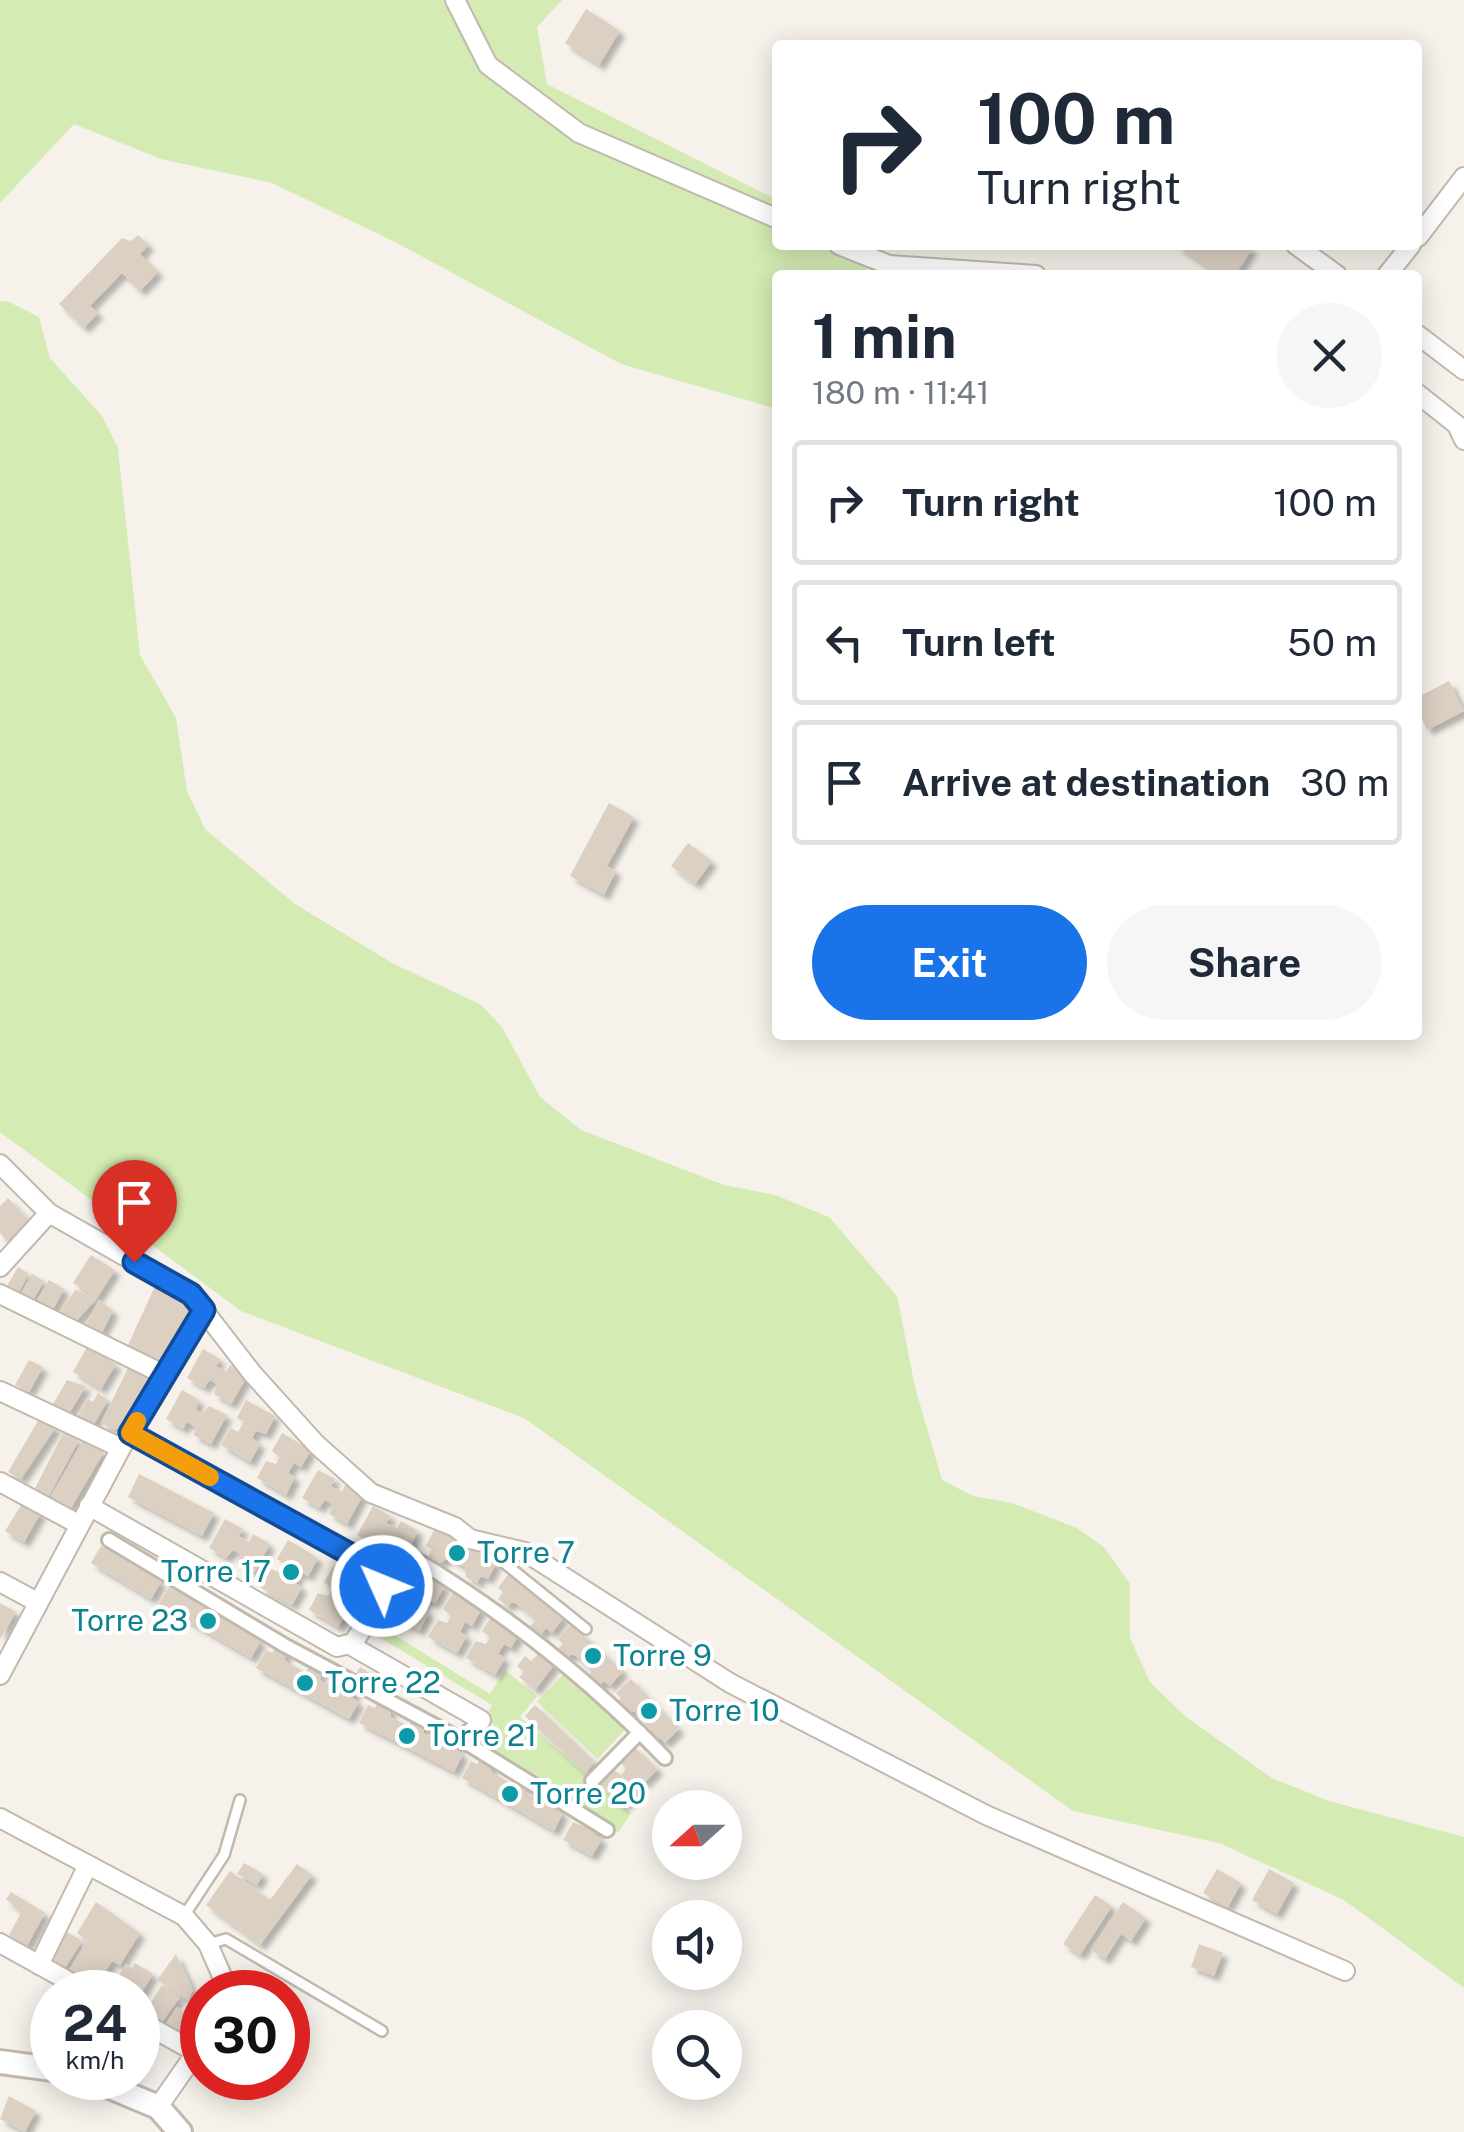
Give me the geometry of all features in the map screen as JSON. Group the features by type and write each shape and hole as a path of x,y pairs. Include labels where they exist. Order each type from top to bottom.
{"street":[{"path":"455,0 488,65 579,133 772,216"},
{"path":"1422,231 1464,178"},
{"path":"851,250 888,265 962,270"},
{"path":"1303,250 1330,270"},
{"path":"1391,270 1407,250"},
{"path":"1422,338 1464,370"},
{"path":"1422,397 1457,425 1464,440"},
{"path":"0,1164 49,1213 191,1294 278,1402 371,1493 455,1528 470,1539 525,1552 730,1683 986,1814 1345,1971"},
{"path":"0,1267 49,1213"},
{"path":"0,1294 166,1375"},
{"path":"0,1675 78,1524 204,1310"},
{"path":"0,1391 125,1440 370,1565 393,1589 412,1557 529,1632 665,1758"},
{"path":"0,1482 78,1524"},
{"path":"89,1506 332,1645 350,1645 481,1720"},
{"path":"110,1540 299,1654 460,1739 608,1830"},
{"path":"350,1645 379,1599 379,1578"},
{"path":"0,1582 37,1602"},
{"path":"460,1739 481,1720"},
{"path":"479,1751 481,1720"},
{"path":"592,1781 640,1732"},
{"path":"0,1818 184,1916 208,1944 219,1970"},
{"path":"39,1966 88,1864"},
{"path":"0,1943 47,1970"},
{"path":"0,2062 30,2066"},
{"path":"158,2107 180,2077"},
{"path":"141,2100 158,2107 180,2132"}],"lane":[{"path":"470,1539 524,1575 586,1628"},
{"path":"184,1916 224,1854 240,1800"},
{"path":"208,1944 226,1939 382,2030"}],"green space":[{"path":"0,0 562,0 537,27 547,84 772,197 772,250 847,250 868,270 772,270 772,408 621,364 397,243 272,183 161,159 74,124 0,203"},
{"path":"7,301 39,317 50,358 102,416 118,448 140,655 176,718 187,791 205,829 295,904 394,964 480,1004 502,1027 540,1097 581,1130 724,1185 775,1195 829,1217 897,1296 915,1387 942,1480 973,1496 1012,1503 1077,1528 1104,1547 1130,1584 1130,1638 1150,1682 1185,1716 1272,1778 1329,1801 1464,1837 1464,1988 1344,1900 1219,1843 1073,1811 524,1418 241,1311 0,1132 0,302"},
{"path":"383,1628 490,1694 505,1670 537,1696 520,1717 631,1813 618,1833 482,1749 484,1727 491,1730 494,1725 485,1719 492,1705 379,1637"},
{"path":"569,1668 629,1725 598,1759 537,1702"}],"building":[{"path":"586,9 620,31 599,65 565,43"},
{"path":"138,235 149,245 140,254 158,272 140,291 122,273 90,306 98,313 84,328 59,304 122,238 131,241"},
{"path":"1182,250 1251,250 1238,270 1212,270"},
{"path":"1449,681 1464,711 1427,730 1422,719 1422,695"},
{"path":"609,803 634,817 607,866 616,871 604,895 570,876"},
{"path":"688,843 712,861 695,884 671,866"},
{"path":"8,1198 29,1221 7,1241 0,1233 0,1206"},
{"path":"91,1255 115,1270 97,1298 73,1283"},
{"path":"18,1267 29,1274 17,1295 6,1288"},
{"path":"32,1274 44,1281 32,1302 20,1295"},
{"path":"49,1280 64,1289 50,1315 34,1305"},
{"path":"155,1286 199,1304 158,1362 124,1354"},
{"path":"75,1290 97,1298 73,1325 57,1317"},
{"path":"99,1300 113,1311 97,1342 81,1333"},
{"path":"87,1347 116,1364 101,1389 73,1372"},
{"path":"203,1349 220,1359 216,1366 226,1372 230,1365 248,1375 231,1404 214,1394 217,1384 210,1380 204,1388 187,1378"},
{"path":"29,1360 43,1367 29,1392 15,1385"},
{"path":"131,1362 158,1373 116,1430 101,1423"},
{"path":"67,1380 86,1386 68,1415 52,1406"},
{"path":"182,1390 199,1400 196,1410 203,1413 209,1406 227,1415 211,1444 193,1435 197,1428 187,1422 183,1429 166,1419"},
{"path":"98,1393 108,1400 90,1431 74,1422 88,1399 93,1402"},
{"path":"246,1400 275,1416 266,1434 256,1431 252,1438 260,1444 250,1462 221,1445 231,1428 238,1432 244,1422 237,1418"},
{"path":"39,1419 56,1427 21,1479 8,1472"},
{"path":"64,1432 79,1440 49,1496 35,1488"},
{"path":"282,1433 311,1450 301,1467 294,1463 288,1473 295,1477 286,1495 257,1478 266,1461 276,1464 280,1457 272,1451"},
{"path":"83,1440 104,1452 71,1508 51,1496"},
{"path":"318,1470 335,1479 331,1486 342,1492 345,1485 363,1495 347,1524 329,1514 333,1505 325,1500 319,1508 302,1498"},
{"path":"139,1474 214,1513 202,1536 128,1497"},
{"path":"23,1502 41,1513 24,1542 5,1531"},
{"path":"373,1506 391,1516 386,1523 397,1528 401,1521 418,1531 402,1560 385,1550 388,1541 381,1537 375,1545 357,1535"},
{"path":"225,1519 243,1529 239,1536 249,1542 253,1534 270,1544 254,1573 237,1563 240,1554 233,1550 226,1558 209,1548"},
{"name":"Torre 7","path":"435,1528 497,1562 488,1579 481,1576 477,1583 466,1577 465,1567 448,1558 440,1563 428,1557 432,1549 426,1546"},
{"name":"Torre 17","path":"288,1540 318,1558 308,1576 300,1572 295,1583 302,1587 292,1605 261,1588 271,1569 281,1573 286,1566 277,1559"},
{"path":"112,1542 123,1549 119,1555 123,1559 139,1569 148,1564 159,1571 155,1578 161,1582 151,1599 91,1563 101,1546 107,1549"},
{"path":"334,1565 363,1581 353,1599 346,1595 340,1605 348,1609 338,1627 309,1610 318,1593 328,1596 332,1589 324,1582"},
{"path":"415,1569 445,1586 435,1603 425,1600 421,1607 429,1613 419,1631 390,1614 400,1597 407,1601 413,1591 406,1587"},
{"path":"510,1572 564,1617 552,1633 546,1628 541,1635 530,1626 535,1621 532,1616 517,1604 512,1602 508,1607 498,1599 503,1592 498,1588"},
{"name":"Torre 23","path":"180,1583 191,1590 191,1600 208,1610 214,1603 225,1610 222,1618 239,1628 244,1629 248,1623 259,1630 255,1637 261,1641 251,1658 159,1604 169,1587 176,1591"},
{"path":"453,1592 482,1608 472,1626 465,1622 460,1632 467,1636 457,1653 428,1637 438,1620 447,1623 451,1616 443,1609"},
{"path":"0,1603 16,1612 0,1639"},
{"path":"493,1614 521,1631 511,1648 504,1644 498,1654 505,1658 495,1675 466,1658 476,1641 486,1644 490,1637 482,1631"},
{"name":"Torre 9","path":"571,1624 623,1671 610,1686 604,1681 598,1688 589,1679 591,1669 576,1656 571,1654 567,1659 557,1650 563,1644 558,1639"},
{"name":"Torre 22","path":"276,1646 288,1652 284,1658 288,1663 305,1672 311,1665 322,1671 320,1680 336,1690 342,1691 345,1684 356,1691 352,1698 359,1702 349,1719 256,1668 266,1650 272,1653"},
{"path":"540,1652 555,1664 535,1690 519,1677 524,1672 517,1666 525,1656 531,1661"},
{"path":"360,1667 385,1683 378,1692 354,1677"},
{"name":"Torre 10","path":"631,1679 679,1729 665,1743 660,1738 654,1744 644,1735 650,1730 634,1711 624,1713 615,1704 621,1698 616,1693"},
{"name":"Torre 21","path":"379,1700 390,1706 391,1717 408,1726 414,1719 425,1724 423,1733 440,1742 446,1743 449,1737 460,1743 456,1750 463,1754 454,1772 359,1723 368,1705 375,1708"},
{"path":"535,1705 595,1762 585,1773 525,1716"},
{"path":"633,1746 658,1769 644,1783 638,1778 631,1787 636,1792 623,1807 599,1784 612,1769 621,1775 626,1769 620,1761"},
{"name":"Torre 20","path":"482,1757 493,1763 493,1773 510,1783 516,1776 527,1783 525,1791 541,1801 550,1796 562,1802 557,1810 563,1813 554,1831 462,1778 471,1761 477,1764"},
{"path":"589,1821 600,1828 595,1835 602,1839 592,1856 563,1840 573,1822 585,1827"},
{"path":"244,1863 263,1874 257,1885 237,1874"},
{"path":"297,1864 312,1875 260,1945 206,1905 230,1871 270,1900"},
{"path":"1217,1869 1241,1883 1228,1907 1203,1893"},
{"path":"1269,1869 1294,1883 1277,1914 1252,1900"},
{"path":"11,1892 45,1913 27,1946 9,1935 21,1913 6,1899"},
{"path":"1095,1895 1112,1906 1080,1955 1063,1944"},
{"path":"96,1902 140,1933 120,1965 112,1961 106,1970 69,1970 87,1941 77,1933"},
{"path":"1123,1902 1146,1918 1131,1941 1121,1934 1105,1959 1091,1950"},
{"path":"64,1930 82,1941 64,1970 45,1960"},
{"path":"1199,1944 1223,1953 1214,1976 1191,1967"},
{"path":"176,1954 184,1970 180,1970 180,1995 160,1982 160,1976"},
{"path":"135,1963 146,1970 122,1970 126,1964 132,1968"},
{"path":"162,1985 180,1997 160,2025"},
{"path":"177,2007 180,2009 180,2037 163,2028"},
{"path":"9,2096 36,2111 25,2132 0,2119"}],"slow traffic":[{"path":"137,1421 130,1433 210,1477"}],"place":[{"name":"Torre 7","path":"457,1553"},
{"name":"Torre 17","path":"291,1572"},
{"name":"Torre 23","path":"208,1621"},
{"name":"Torre 9","path":"593,1656"},
{"name":"Torre 22","path":"305,1683"},
{"name":"Torre 10","path":"649,1711"},
{"name":"Torre 21","path":"407,1736"},
{"name":"Torre 20","path":"510,1794"}],"route":[{"path":"134,1262 191,1294 204,1310 130,1433 370,1565 382,1586"}]}
